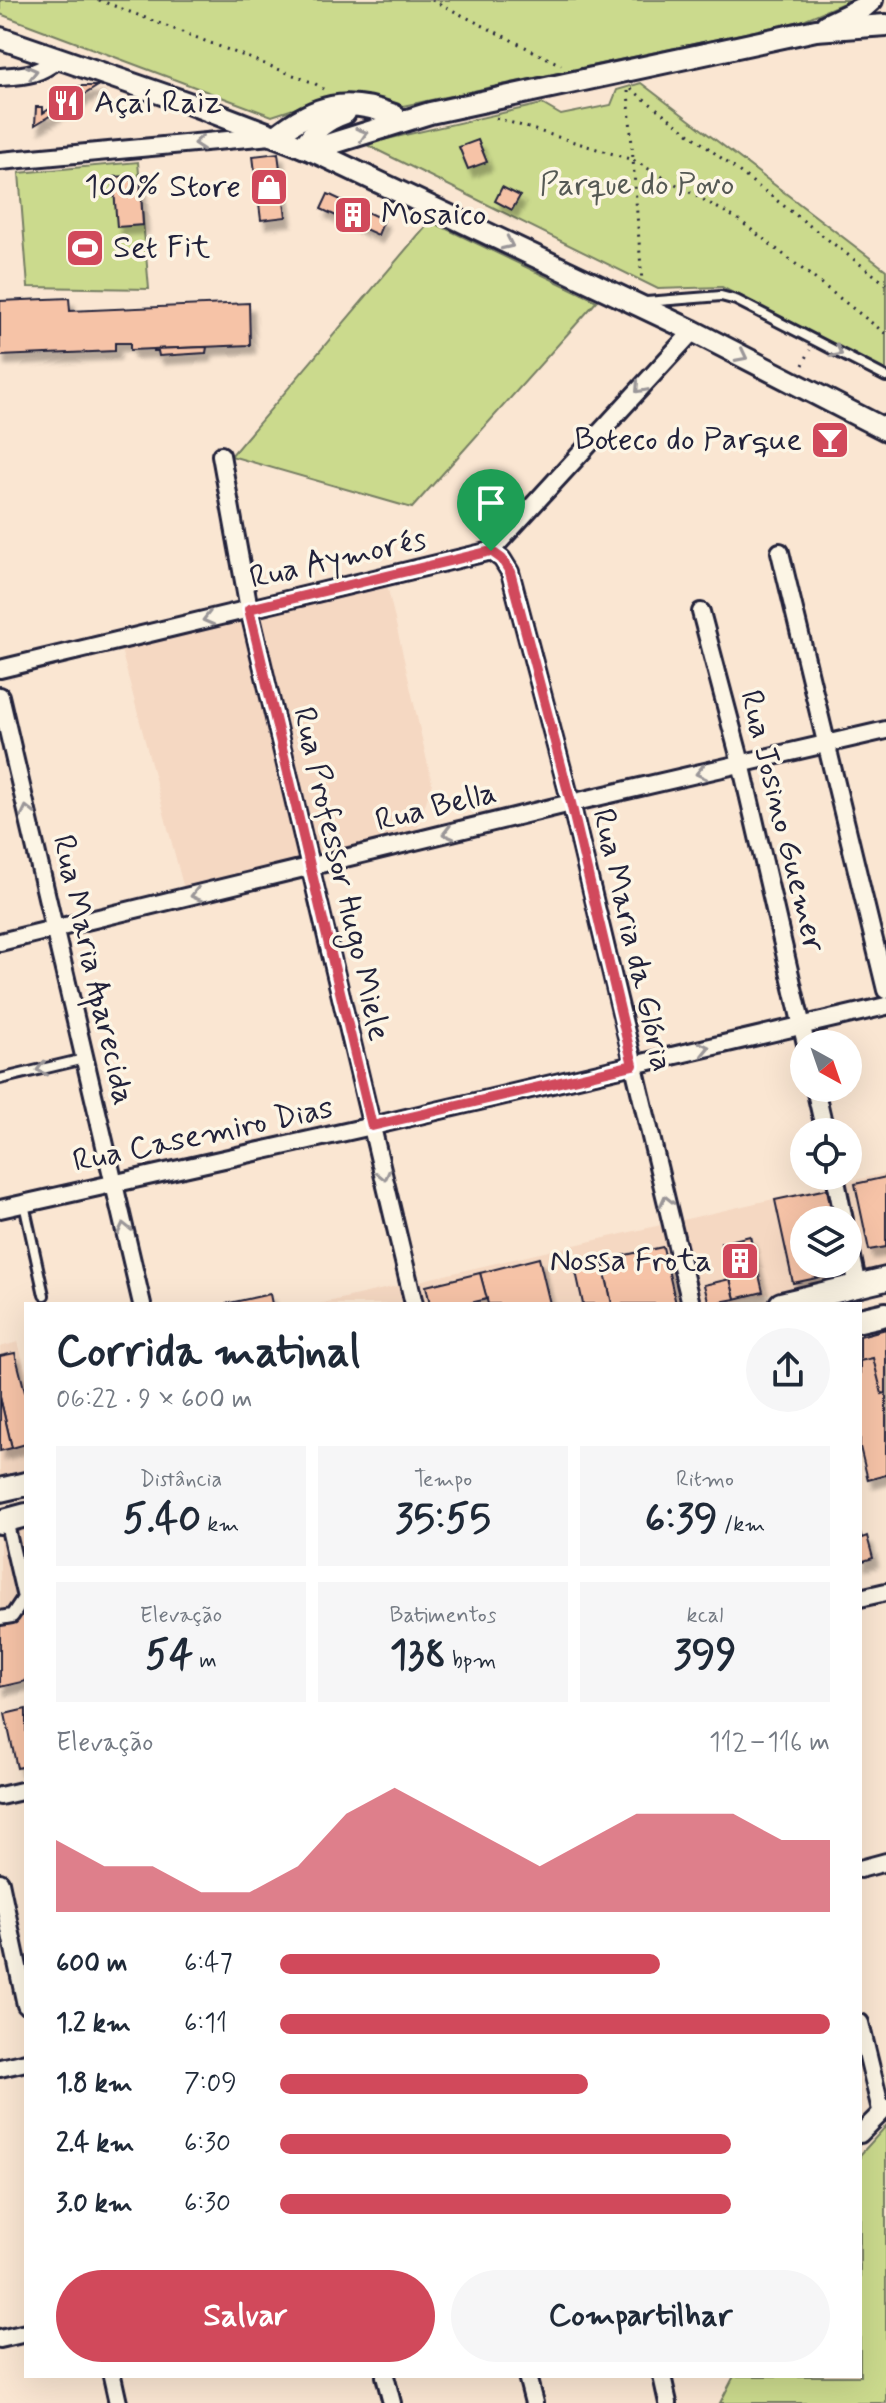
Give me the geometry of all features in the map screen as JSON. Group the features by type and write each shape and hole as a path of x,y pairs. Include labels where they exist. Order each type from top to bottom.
{"main road":[{"path":"790,1302 886,1279"},
{"path":"862,1320 886,1314"},
{"path":"0,1490 24,1484"}],"street":[{"path":"816,30 872,0"},
{"path":"307,149 404,116 816,30 886,25"},
{"path":"0,38 307,149 693,331 886,430"},
{"path":"0,77 31,75 60,58"},
{"path":"0,161 276,136 312,112 338,104 369,105 404,116"},
{"path":"491,551 693,331"},
{"name":"Rua Professor Hugo Miele","path":"221,455 249,609 414,1302"},
{"name":"Rua Aymorés","path":"0,669 491,551"},
{"name":"Rua Maria da Glória","path":"491,551 502,559 510,572 571,803 691,1302"},
{"path":"780,552 886,990"},
{"name":"Rua Josino Guemer","path":"701,612 741,763 803,1030"},
{"name":"Rua Maria Aparecida","path":"0,696 142,1302"},
{"name":"Rua Bella","path":"0,942 886,730"},
{"name":"Rua Casemiro Dias","path":"0,1209 886,1006"},
{"path":"856,1278 858,1286"},
{"path":"0,1618 12,1616 24,1598 11,1519"},
{"path":"862,1598 886,1592"},
{"path":"0,1796 24,1790"},
{"path":"862,1868 886,1862"},
{"path":"0,1882 24,1996"},
{"path":"862,2030 884,2109 862,2132"},
{"path":"0,2068 24,2062"},
{"path":"0,2339 24,2333"},
{"path":"112,2378 118,2403"},
{"path":"386,2378 392,2403"},
{"path":"528,2378 534,2403"},
{"path":"662,2378 668,2403"}],"lane":[{"path":"633,303 721,296 736,300 886,377"},
{"path":"0,1079 84,1059"},
{"path":"24,1204 44,1295"}],"path":[{"path":"99,0 314,83 333,96"},
{"path":"432,0 572,70"},
{"path":"642,282 628,87 886,284"},
{"path":"488,116 633,160 739,220 886,334"},
{"path":"794,383 815,341"}],"shaded area":[{"path":"386,580 432,783 415,837 185,893 119,642"},
{"path":"886,1173 886,1266 862,1272 862,1206 790,1206 790,1278 836,1278 735,1302 328,1302 812,1190 862,1190 862,1179"},
{"path":"18,1342 24,1364 24,1472 0,1478 0,1347"},
{"path":"24,1527 24,1647 0,1653 0,1533"}],"green space":[{"name":"Parque do Povo","path":"0,0 851,0 801,21 403,106 368,96 333,96 272,116 0,14"},
{"name":"Parque do Povo","path":"641,83 886,270 886,374 722,287 658,289 365,144 542,104 561,115 611,105 617,90"},
{"name":"Set Fit","path":"138,162 149,289 28,287 19,173"},
{"path":"430,221 597,301 412,508 231,456"},
{"path":"886,2126 886,2403 720,2403 733,2378 862,2378 862,2153"}],"building":[{"name":"Açaí Raiz","path":"67,86 98,86 35,125 36,107 43,107 43,113 67,98"},
{"path":"478,140 487,162 468,169 459,147"},
{"name":"100% Store","path":"278,153 286,217 261,220 253,156"},
{"path":"129,176 129,180 140,179 143,225 117,227 113,177"},
{"path":"502,187 520,196 512,210 495,201"},
{"name":"Mosaico","path":"328,194 384,220 378,235 321,209"},
{"path":"69,298 70,311 249,303 250,345 130,350 130,343 115,343 115,351 0,356 0,301"},
{"path":"207,347 206,353 159,356 158,351 154,351 154,349"},
{"path":"886,1177 886,1247 869,1250 856,1190 862,1190 862,1182"},
{"path":"827,1190 830,1206 790,1206 790,1269 775,1200"},
{"name":"Nossa Frota","path":"750,1236 763,1292 735,1299 721,1243"},
{"path":"663,1247 676,1302 612,1302 602,1260"},
{"path":"539,1258 550,1302 487,1302 480,1273"},
{"path":"602,1260 612,1302 583,1302 575,1267"},
{"path":"480,1273 487,1299 430,1302 426,1286"},
{"path":"792,1278 817,1278 793,1283"},
{"path":"730,1279 735,1299 708,1302 704,1285"},
{"path":"270,1294 272,1302 234,1302"},
{"path":"886,1329 886,1475 868,1480 862,1455 862,1335"},
{"path":"886,1329 886,1393 882,1394 873,1358 862,1361 862,1335"},
{"path":"15,1353 24,1388 24,1445 12,1448 0,1397 0,1356"},
{"path":"0,1397 12,1448 0,1451"},
{"path":"867,1536 873,1558 862,1561 862,1538"},
{"path":"24,1552 24,1594 14,1555"},
{"path":"24,1599 24,1681 0,1687 0,1619"},
{"path":"24,1709 24,1766 17,1768 5,1714"}],"place":[{"name":"Açaí Raiz","path":"66,103"},
{"name":"100% Store","path":"269,187"},
{"name":"Mosaico","path":"353,215"},
{"name":"Set Fit","path":"85,248"},
{"name":"Boteco do Parque","path":"830,440"},
{"name":"Nossa Frota","path":"740,1261"}],"route":[{"path":"491,551 502,559 510,572 571,803 633,1065 372,1126 249,609 491,551"}]}
